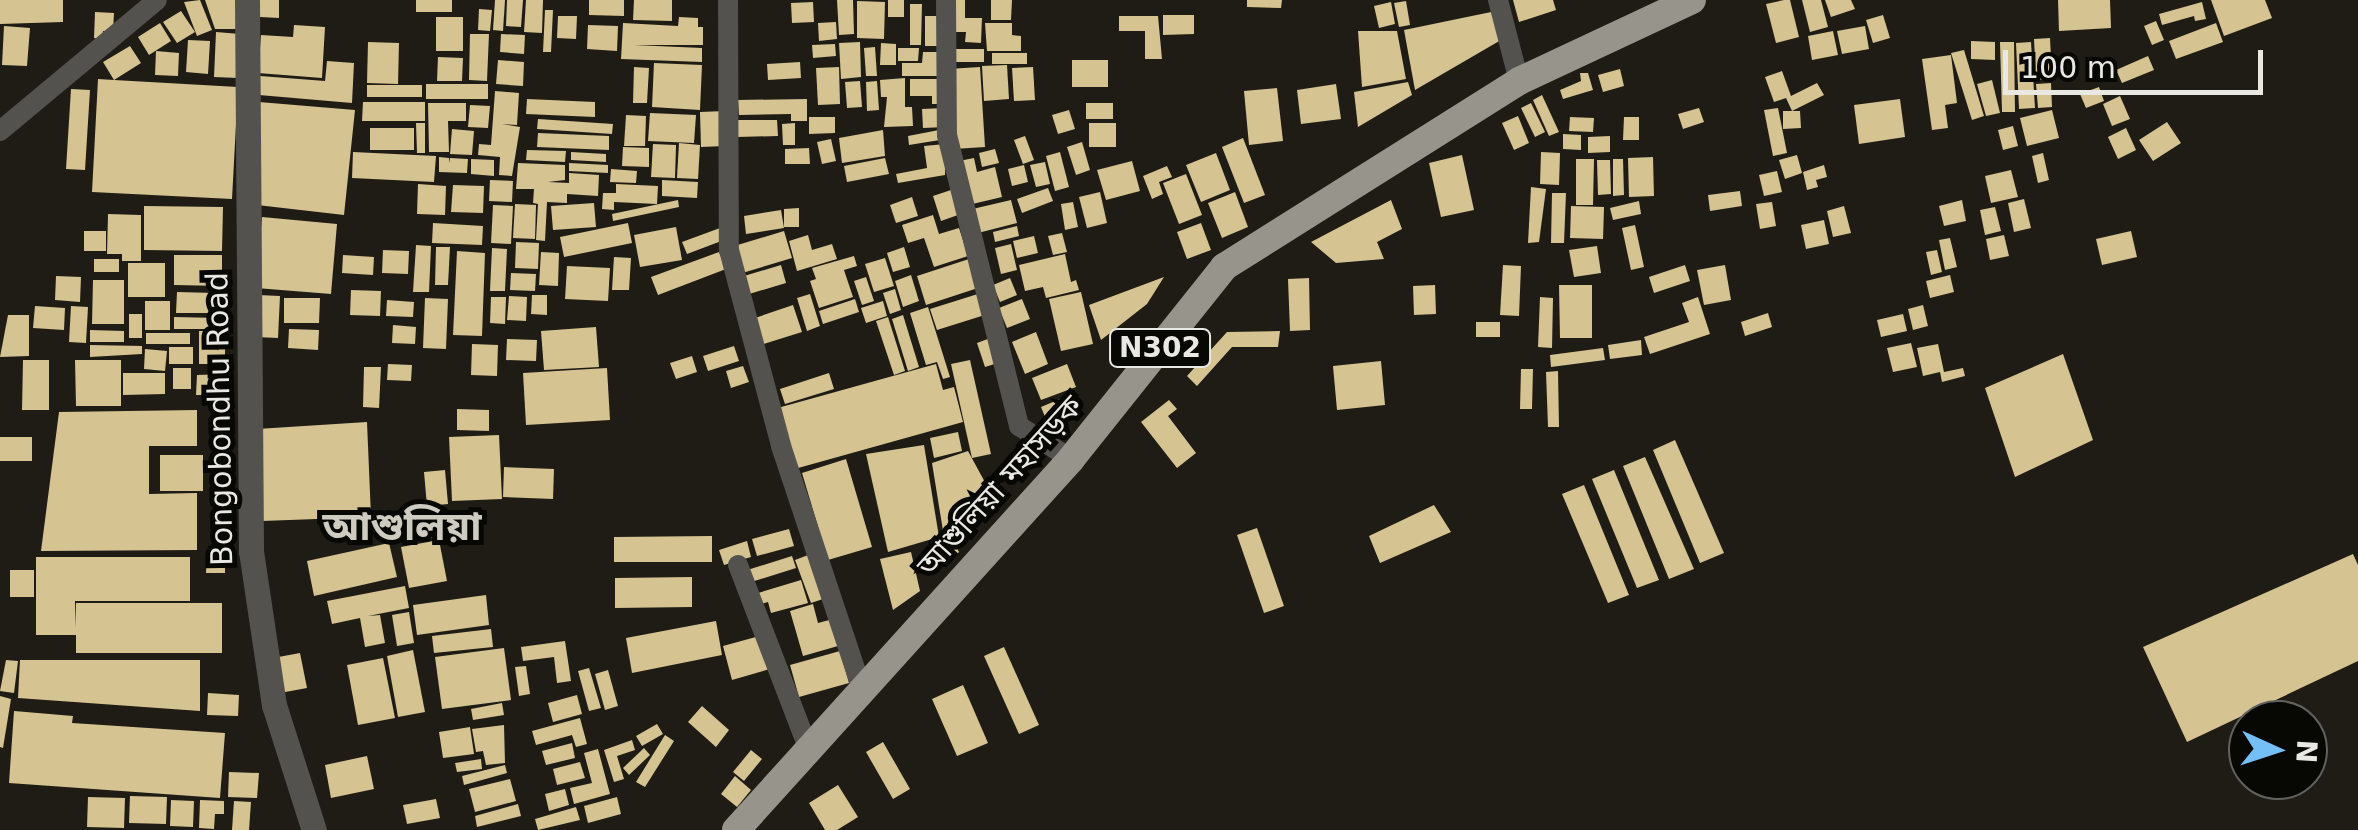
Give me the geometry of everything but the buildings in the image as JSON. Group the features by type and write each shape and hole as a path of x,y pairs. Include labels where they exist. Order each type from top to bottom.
{"highway":[{"name":"আশুলিয়া মহাসড়ক","path":"736,830 1071,459 1224,267 1519,81 1692,0"}],"street":[{"path":"0,131 157,0"},
{"name":"Bongobondhu Road","path":"247,0 251,551 274,704 314,830"},
{"path":"728,0 726,218 730,250 781,446 862,688"},
{"path":"946,0 947,136 1019,426 1071,459"},
{"path":"1498,0 1519,81"},
{"path":"738,565 808,747"}],"district":[{"name":"আশুলিয়া","path":"402,526"}]}
